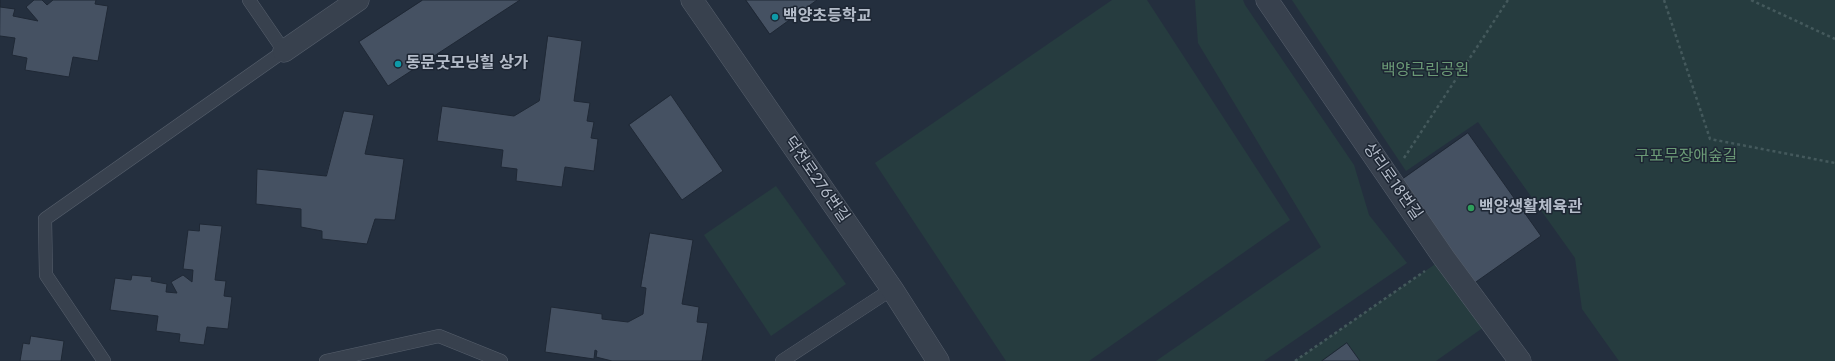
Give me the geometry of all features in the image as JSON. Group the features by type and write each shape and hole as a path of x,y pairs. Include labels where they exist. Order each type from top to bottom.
{"street":[{"path":"284,50 358,0"},
{"name":"덕천로276번길","path":"692,0 892,289 938,361"},
{"name":"상리로18번길","path":"1267,0 1444,258 1520,361"}],"lane":[{"path":"104,361 46,275 45,219 284,50 249,0"},
{"path":"782,361 892,289"},
{"path":"326,361 439,336 501,361"}],"path":[{"path":"1401,162 1508,0"},
{"path":"1664,0 1710,139 1835,163"},
{"path":"1750,0 1835,39"},
{"path":"1295,361 1444,258"}],"green space":[{"path":"1112,0 1147,0 1290,220 1089,361 1006,361 875,163"},
{"path":"1195,0 1243,0 1354,165 1369,215 1407,263 1264,361 1156,361 1321,247 1198,43"},
{"name":"구포무장애숲길","path":"1292,0 1835,0 1835,361 1619,361 1582,309 1575,258 1478,122 1406,171"},
{"path":"776,186 846,284 771,336 704,235"},
{"path":"1444,258 1491,322 1436,361 1295,361"}],"building":[{"path":"34,0 42,0 47,5 53,0 96,0 95,4 108,6 98,61 73,57 69,77 25,70 27,58 12,55 15,38 0,36 0,7 15,9 13,16 38,21 26,7"},
{"name":"동문굿모닝힐 상가","path":"423,0 520,0 388,86 359,42"},
{"name":"백양초등학교","path":"746,0 817,0 770,34"},
{"path":"548,36 582,41 574,101 590,103 587,121 594,122 591,138 598,139 594,171 565,167 562,187 516,181 517,169 501,167 503,150 437,141 442,106 514,116 539,101"},
{"path":"671,95 723,171 682,200 629,125"},
{"path":"344,111 374,115 365,154 404,159 395,220 375,219 367,244 322,239 322,231 301,227 301,209 256,204 257,169 326,176"},
{"name":"백양생활체육관","path":"1468,133 1541,236 1473,284 1400,181"},
{"path":"200,224 222,226 215,280 226,281 224,296 232,297 228,329 207,327 204,345 179,342 180,334 156,331 158,316 110,310 115,278 131,280 132,275 152,277 151,281 167,284 166,292 177,293 171,282 183,275 192,282 193,270 183,269 188,230 199,231"},
{"path":"650,233 693,240 682,304 699,307 697,322 708,323 702,361 612,361 596,357 597,351 595,350 594,359 545,352 551,307 602,314 602,319 628,322 643,314 646,288 641,287"},
{"path":"31,336 64,341 61,361 20,361 23,343 29,344"},
{"path":"1347,343 1360,361 1322,361"}],"place":[{"name":"백양초등학교","path":"775,17"},
{"name":"동문굿모닝힐 상가","path":"398,64"},
{"name":"백양생활체육관","path":"1471,208"}],"park label":[{"name":"백양근린공원","path":"1425,71"}]}
